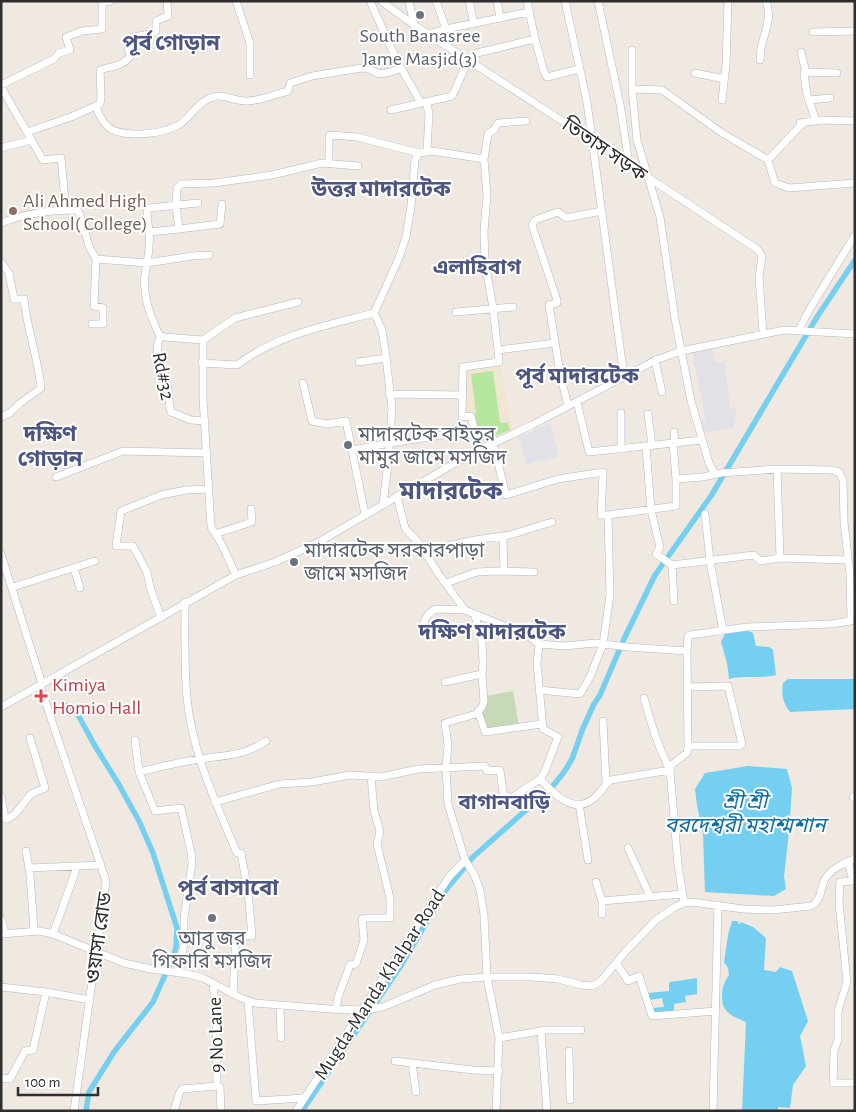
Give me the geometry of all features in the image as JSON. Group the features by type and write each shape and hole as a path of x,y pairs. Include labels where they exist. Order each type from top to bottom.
{"street":[{"path":"66,210 61,158 43,160 1,86 54,59 59,53 70,50 66,37 82,31 102,29 102,3 110,1"},
{"path":"167,1 168,16 156,21 156,31 154,33 127,39 130,58 121,65 100,70 98,104 106,126 114,131 144,135 177,126 186,120 191,111 202,102 217,96 249,102 288,91 290,83 312,76 362,68 370,68 378,73 388,73 401,68"},
{"path":"236,1 250,43 250,75"},
{"path":"370,1 401,68 424,102 429,113 423,152 415,160 406,237 399,258 374,313 382,330 392,408 383,504"},
{"name":"তিতাস সড়ক","path":"381,1 414,25 611,151 757,249 762,260 760,277 763,334"},
{"path":"409,1 414,25"},
{"path":"436,1 446,29"},
{"path":"469,1 474,24"},
{"path":"497,1 500,18"},
{"path":"527,1 535,39 547,77 579,69"},
{"path":"565,1 587,102 624,378"},
{"path":"598,1 620,104 629,164"},
{"path":"722,100 728,1"},
{"path":"760,60 761,45 769,24 769,11 766,1"},
{"path":"428,34 529,12"},
{"path":"812,32 855,31"},
{"path":"391,110 452,96 458,78 469,59 477,53 535,39"},
{"path":"632,50 632,89 638,140 660,217 691,402 709,463 718,473"},
{"path":"801,52 806,72 804,73 809,100 816,121"},
{"path":"806,72 837,73"},
{"path":"695,73 724,79"},
{"path":"632,89 662,90 722,133 768,160 774,183 789,188 855,183"},
{"path":"809,100 830,98"},
{"path":"27,132 71,117 98,104"},
{"path":"480,450 471,416 462,417 463,367 500,362 484,256 487,195 484,159 488,134 494,130 498,123 526,121"},
{"path":"768,160 801,123 855,121"},
{"path":"328,163 330,136 357,138 423,152 484,159"},
{"path":"1,148 31,140"},
{"path":"179,229 176,205 177,188 181,184 214,183 272,175 311,165 328,163 358,166"},
{"path":"198,203 149,208 147,212 151,244 145,278 146,299 151,316 161,336 203,340 235,318 298,302"},
{"path":"150,232 220,224 222,204"},
{"path":"1,222 41,211 66,210 79,212 89,246 96,259 94,306 103,308 103,324 92,324"},
{"path":"568,406 549,304 557,303 532,225 533,221 558,212 566,218 602,211"},
{"path":"801,331 808,312 855,235"},
{"path":"96,259 147,263 209,255"},
{"path":"1,262 9,273 14,299 24,299 27,323 41,388 10,413 1,417"},
{"path":"456,312 513,307"},
{"path":"202,363 237,365 254,352 273,344 324,326 374,313"},
{"path":"1,706 236,575 275,562 317,543 396,496 480,450 624,378 655,360 681,351 784,330 855,334"},
{"name":"Rd#32","path":"161,336 157,341 158,353 166,379 170,412 191,420 204,421"},
{"path":"203,340 204,421 211,527 236,575"},
{"path":"498,350 555,343"},
{"path":"359,362 386,358"},
{"path":"655,360 662,392"},
{"path":"303,383 312,421 327,424 346,421 365,514"},
{"path":"389,394 462,394"},
{"path":"577,402 589,452 702,440"},
{"path":"621,413 621,449"},
{"path":"648,414 651,510 660,547 656,554 668,561 710,561 754,555 760,561 780,558 848,560"},
{"path":"353,450 475,430"},
{"path":"493,443 506,494 558,479 603,472 601,515 608,515 676,506 674,432"},
{"path":"56,477 124,451 207,453"},
{"path":"670,770 671,765 687,753 688,746 687,651 689,635 747,627 831,624 850,622 852,620 844,522 843,480 839,472 831,470 776,469 718,473 676,479"},
{"path":"776,469 780,558"},
{"path":"161,618 147,572 133,546 116,546 121,511 161,494 209,489"},
{"path":"396,496 405,528 465,610 475,616 528,636 539,644 564,646 590,643 687,651"},
{"path":"215,534 252,522 252,510"},
{"path":"705,514 710,561 723,631"},
{"path":"539,690 580,694 590,677 603,644 610,595 608,515"},
{"path":"423,551 503,536 552,522"},
{"path":"503,536 504,571"},
{"name":"ওয়াসা রোড","path":"1,554 41,685 106,880 74,1111"},
{"path":"12,587 95,561"},
{"path":"668,561 674,601"},
{"path":"74,568 80,588"},
{"path":"446,584 477,572 534,572"},
{"path":"185,602 187,698 200,759 215,802 237,854 241,853 245,872 252,936 236,935 233,994"},
{"path":"422,628 424,620 433,610 465,610"},
{"path":"475,616 482,642 482,674 485,698 482,707 478,711 459,720 445,723 448,745 446,767 448,804 467,864 474,874 480,890 484,915 487,977 498,1038 499,1071 496,1111"},
{"path":"215,802 280,784 312,782 350,775 381,776 411,770 485,766 487,771 500,770 503,792 508,800 540,779 558,737 543,729 537,663 539,644"},
{"path":"445,682 482,674"},
{"path":"688,687 728,686 742,744 739,746 688,746"},
{"path":"644,698 652,726 670,770 678,866 684,904"},
{"path":"478,711 485,732 542,724"},
{"path":"603,721 606,783"},
{"path":"1,797 5,818 7,818 15,814 31,794 46,788 30,738"},
{"path":"135,740 139,772 156,812 181,808 191,852 192,863 184,918 184,945 174,973"},
{"path":"139,772 200,759 240,754 252,750 266,741"},
{"path":"540,779 554,793 567,802 579,804 594,799 606,783 621,778 670,770"},
{"path":"336,1010 343,982 350,965 356,964 364,940 362,919 390,918 390,898 377,844 380,831 374,811 371,776"},
{"path":"579,804 588,860"},
{"path":"628,848 650,896"},
{"path":"26,851 34,931"},
{"path":"1,919 3,934 34,931 53,934 124,964 194,975 248,1001 280,1006 365,1010 376,1009 435,985 487,977 558,979 581,986 592,986 600,982 656,920 675,907 692,902 743,909 773,910 814,905 819,898 824,880 831,871 852,860 853,881 840,882 839,889 838,903 847,982 838,1011 838,1040 834,1050 833,1083 855,1083"},
{"name":"Mugda-Manda Khalpar Road","path":"296,1111 365,1010 449,877 467,864"},
{"path":"29,868 101,866"},
{"path":"53,934 77,867"},
{"path":"596,882 602,901 602,914"},
{"path":"602,901 683,894"},
{"path":"713,1111 718,905"},
{"path":"617,964 628,981 639,976 652,1016 716,1011"},
{"name":"9 No Lane","path":"213,983 216,1017 217,1086 220,1087 220,1111"},
{"path":"1,987 46,992 90,1000"},
{"path":"1,1078 10,1079 25,1051 34,1050 46,992"},
{"path":"248,1001 256,1101 304,1098"},
{"path":"280,1006 281,1038"},
{"path":"498,1038 541,1032 581,1030"},
{"path":"541,1032 547,1111"},
{"path":"569,1051 570,1100"},
{"path":"395,1060 473,1070 499,1071"},
{"path":"412,1063 416,1092"},
{"name":"9 No Lane","path":"174,1111 182,1089 217,1086"}],"shaded area":[{"path":"712,348 715,362 725,362 730,408 737,407 734,428 702,433 698,423 706,421 692,351"},
{"path":"501,364 512,431 481,444 473,415 464,414 465,368"},
{"path":"550,423 559,456 526,465 519,437"}],"green space":[{"path":"493,371 500,423 508,423 510,430 480,442 473,415 476,413 471,374"},
{"path":"513,691 519,726 486,730 481,712 486,696"}],"water":[{"path":"745,630 753,633 756,646 769,647 773,650 776,675 729,679 721,642 725,634"},
{"path":"788,679 855,679 855,709 790,712 782,695 783,683"},
{"name":"শ্রী শ্রী বরদেশ্বরী মহাশ্মশান","path":"748,766 787,769 792,788 784,876 786,889 774,896 705,892 703,835 695,789 705,773"},
{"path":"732,921 738,921 740,924 741,922 753,927 766,938 764,970 776,972 780,967 792,971 808,1021 800,1036 806,1066 793,1085 790,1108 778,1107 778,1111 742,1111 746,1022 728,1012 722,1000 723,986 729,975 728,968 724,962"},
{"path":"697,978 697,994 685,996 686,1002 674,1004 674,1012 655,1013 652,1008 664,1007 662,998 650,1000 648,993 669,991 670,982"}],"waterway":[{"path":"302,1111 400,967 445,891 473,857 552,787 564,772 572,759 583,728 655,575 711,496 817,317 855,260"},
{"path":"65,705 77,713 139,821 153,853 177,928 176,947 173,957 153,1002 114,1052 89,1092 86,1111"}],"place":[{"name":"South Banasree Jame Masjid(3)","path":"420,15"},
{"name":"Ali Ahmed High School( College)","path":"13,211"},
{"name":"মাদারটেক বাইতুর মামুর জামে মসজিদ","path":"348,445"},
{"name":"মাদারটেক সরকারপাড়া জামে মসজিদ","path":"294,562"},
{"name":"Kimiya Homio Hall","path":"41,696"},
{"name":"আবু জর গিফারি মসজিদ","path":"212,918"}],"district":[{"name":"পূর্ব গোড়ান","path":"171,42"},
{"name":"উত্তর মাদারটেক","path":"381,188"},
{"name":"এলাহিবাগ","path":"477,267"},
{"name":"পূর্ব মাদারটেক","path":"577,375"},
{"name":"দক্ষিণ গোড়ান","path":"50,446"},
{"name":"মাদারটেক","path":"451,490"},
{"name":"দক্ষিণ মাদারটেক","path":"492,631"},
{"name":"বাগানবাড়ি","path":"504,802"},
{"name":"পূর্ব বাসাবো","path":"228,887"}]}
